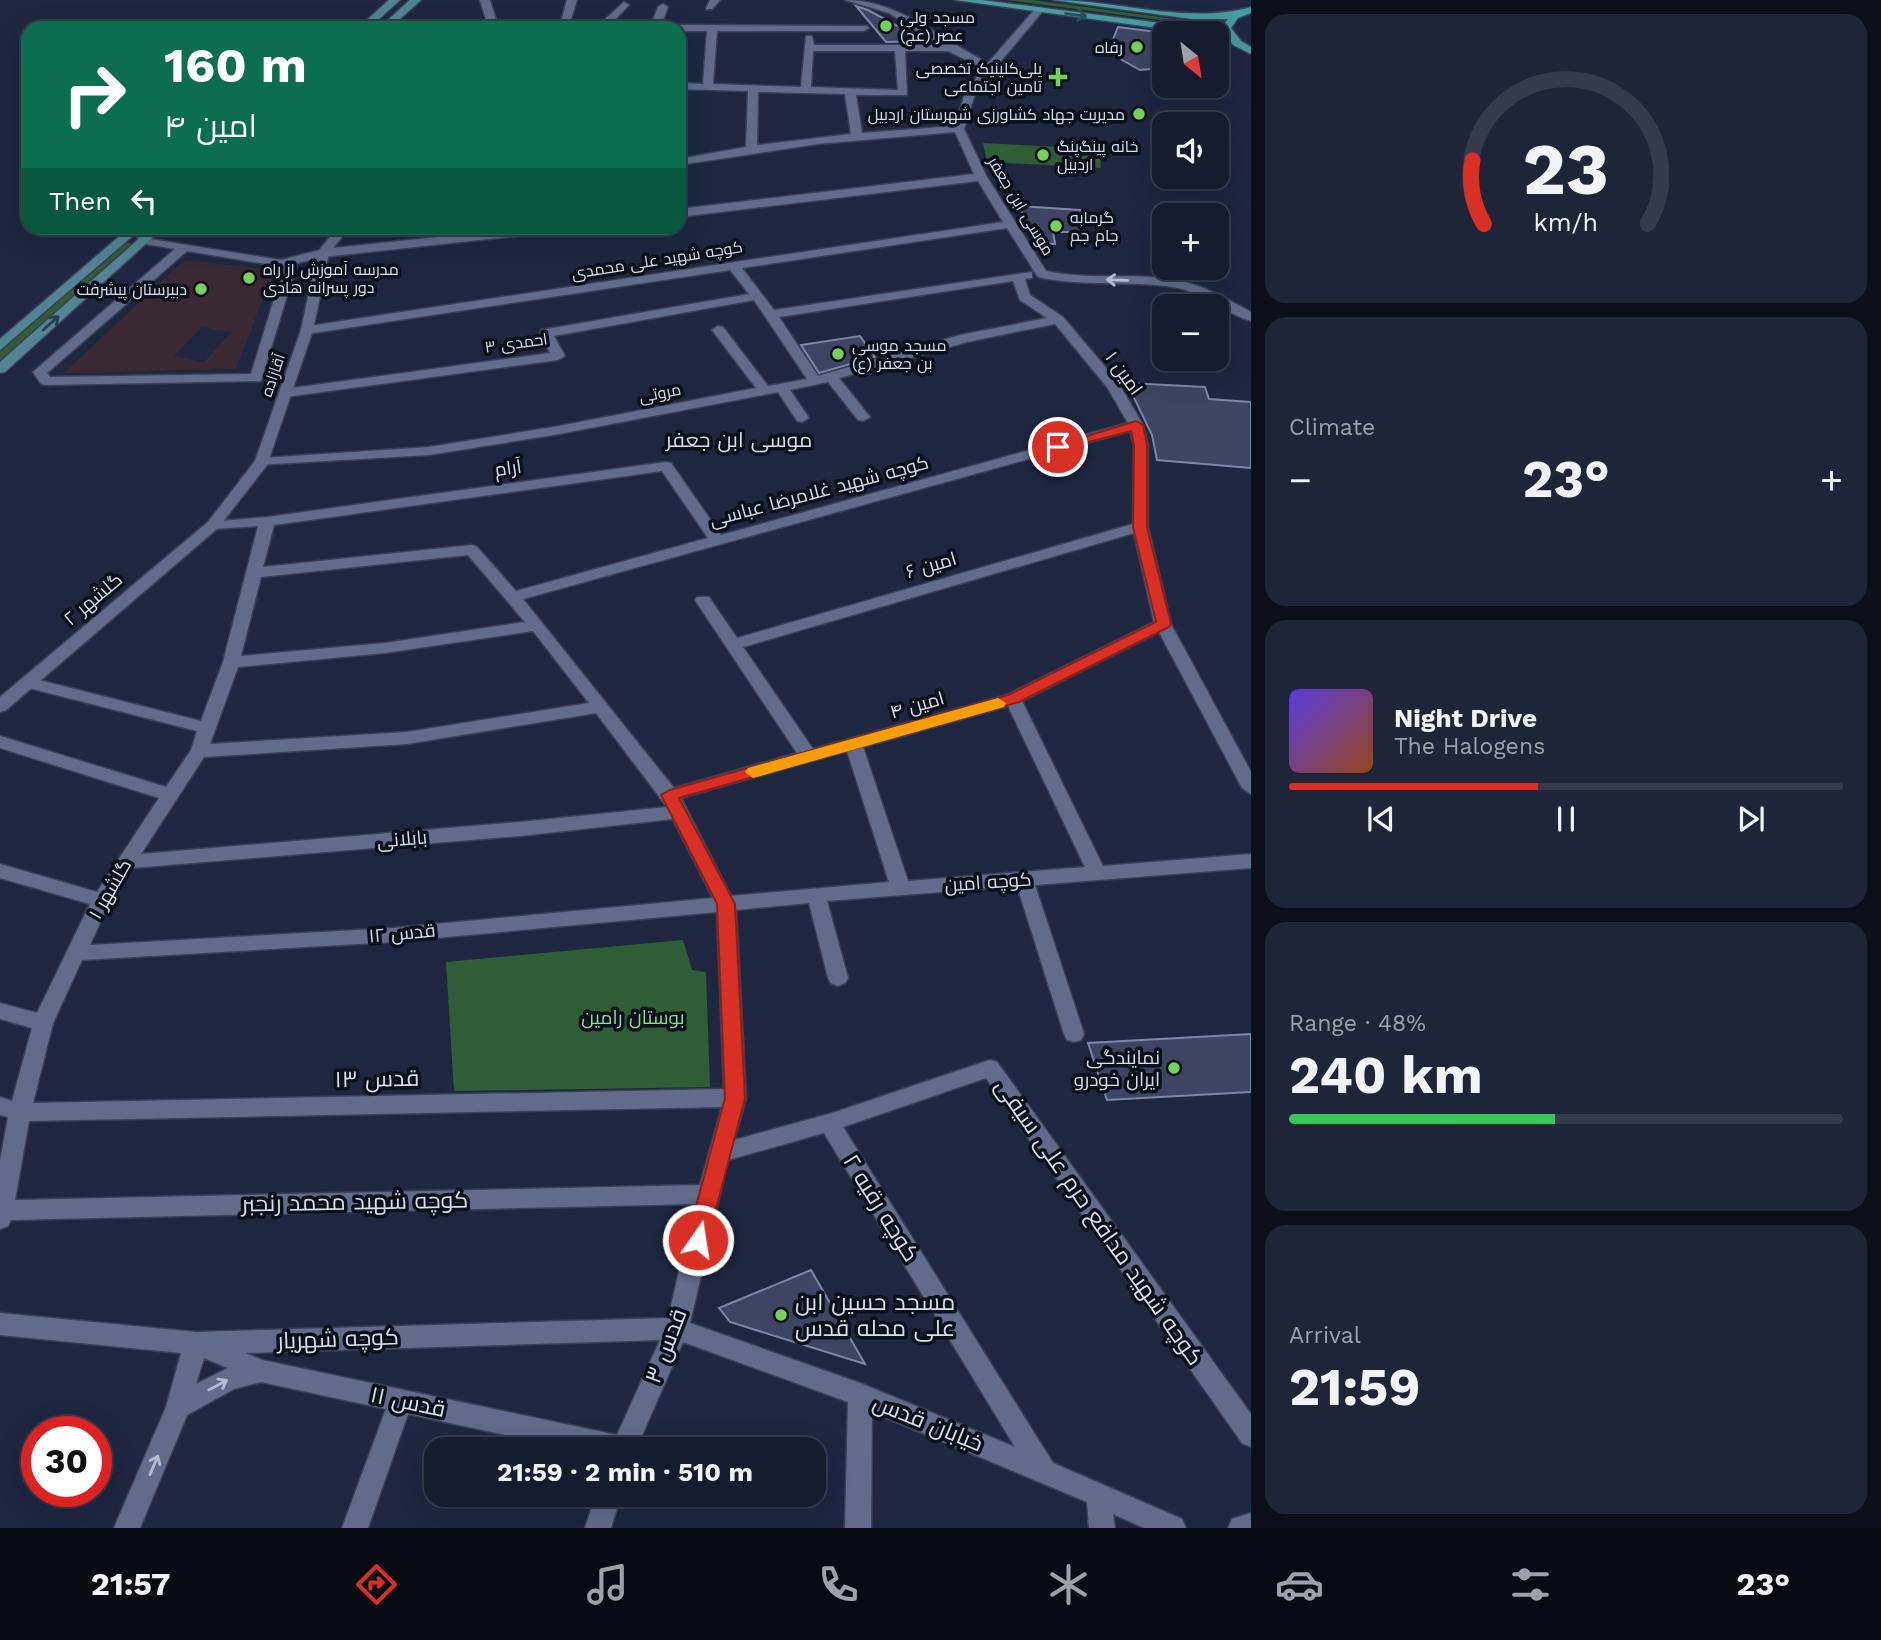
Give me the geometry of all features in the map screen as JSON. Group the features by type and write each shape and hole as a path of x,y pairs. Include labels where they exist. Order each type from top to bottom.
{"main road":[{"path":"371,21 395,0"},
{"path":"392,21 416,0"},
{"path":"960,0 1152,25"},
{"path":"1059,0 1199,17 1235,16 1251,10"},
{"path":"1229,25 1235,16"},
{"path":"1199,17 1204,21"},
{"path":"1229,35 1251,51"},
{"path":"0,346 127,235"},
{"path":"0,369 148,235"},
{"path":"125,237 142,240"}],"street":[{"path":"485,0 490,21"},
{"path":"566,21 572,0"},
{"path":"850,0 892,11 950,48 992,69"},
{"path":"850,0 864,28 863,48"},
{"path":"609,21 624,5"},
{"path":"658,21 663,7"},
{"path":"686,161 751,148 857,135 959,129 971,90 992,69 1039,10"},
{"path":"686,28 864,28"},
{"path":"708,87 712,29"},
{"path":"806,90 810,48 808,30"},
{"path":"810,48 950,48"},
{"path":"686,86 903,93 900,48"},
{"path":"751,148 753,89"},
{"path":"850,92 857,135"},
{"name":"موسی ابن جعفر","path":"959,129 981,177 1042,274 1061,279 1173,283 1199,291 1251,317"},
{"path":"686,212 981,177"},
{"name":"کوچه شهید علی محمدی","path":"307,330 1011,224"},
{"name":"آقازاده","path":"213,524 261,462 307,330 323,253 337,235"},
{"path":"142,240 281,264 323,253 473,235"},
{"path":"183,249 40,372 46,381 256,378 292,261"},
{"path":"733,264 771,314 815,381"},
{"path":"771,314 1042,274"},
{"name":"امین ۱","path":"1018,277 1024,297 1058,320 1113,385 1136,425 1141,445 1140,527 1163,624 1251,788"},
{"name":"احمدی ۳","path":"285,393 558,356 546,333 757,296"},
{"name":"مروتی","path":"261,462 429,451 782,388 831,377 965,338 1058,320"},
{"path":"718,330 764,390"},
{"path":"831,377 863,417"},
{"path":"782,388 802,418"},
{"name":"کوچه شهید غلامرضا عباسی","path":"513,597 1136,425"},
{"name":"آرام","path":"267,520 666,466 716,539"},
{"path":"213,524 267,520"},
{"name":"گلشهر ۱","path":"1,1215 10,1109 43,1023 101,900 199,751 232,663 267,520"},
{"name":"گلشهر ۲","path":"0,706 213,524"},
{"name":"امین ۶","path":"733,644 1140,527"},
{"name":"قدس ۳","path":"252,573 472,550 602,706 673,804 726,904 735,1098 708,1194 677,1329 628,1437"},
{"path":"703,600 809,757"},
{"name":"امین ۴","path":"673,804 809,757 1013,699 1163,624"},
{"path":"232,663 385,648 537,625"},
{"path":"27,682 207,728"},
{"path":"1013,699 1098,874"},
{"path":"199,751 407,738 602,706"},
{"path":"0,742 170,795"},
{"path":"854,746 901,889"},
{"name":"بابلانی","path":"126,862 520,829 673,804"},
{"name":"کوچه امین","path":"726,904 1251,861"},
{"path":"0,871 101,900"},
{"path":"1024,880 1074,1034"},
{"path":"816,895 838,978"},
{"name":"قدس ۱۲","path":"76,953 393,935 726,904"},
{"path":"0,1011 43,1023"},
{"name":"کوچه شهید مدافع حرم علی سیفی","path":"721,1153 829,1123 990,1068 1251,1435"},
{"name":"قدس ۱۳","path":"10,1109 735,1098"},
{"name":"کوچه رقیه ۲","path":"829,1123 1044,1471"},
{"name":"کوچه شهید محمد رنجبر","path":"1,1215 708,1194"},
{"name":"کوچه شهریار","path":"0,1324 196,1343 677,1329"},
{"name":"خیابان قدس","path":"677,1329 860,1395 1099,1494 1173,1528"},
{"path":"127,1528 178,1407 196,1343"},
{"name":"قدس ۱۱","path":"196,1343 261,1371 572,1437"},
{"path":"178,1407 230,1379 261,1371"},
{"path":"858,1528 860,1395"},
{"path":"355,1528 401,1400"},
{"path":"1099,1494 1101,1528"},
{"path":"598,1528 604,1507"},
{"path":"1241,1528 1251,1526"}],"shaded area":[{"path":"184,260 274,270 236,369 64,373","holes":["202,327 231,332 204,362 174,356"]}],"green space":[{"path":"1006,0 1033,0 1190,21 1169,21"},
{"name":"خانه پینگ‌پنگ اردبیل","path":"983,143 1100,149 1101,168 987,162"},
{"path":"125,243 132,243 0,361 0,352"},
{"name":"بوستان رامین","path":"683,940 692,970 706,972 710,1087 454,1091 446,962"}],"building":[{"name":"مسجد ولی عصر (عج)","path":"856,6 868,10 925,41 886,42"},
{"name":"رفاه","path":"1118,27 1152,31 1152,69 1140,70 1108,52"},
{"path":"1019,206 1080,210 1083,232 1053,232 1055,244 1038,243"},
{"name":"مسجد موسی بن جعفر (ع)","path":"860,336 875,357 819,373 801,345"},
{"path":"1127,383 1205,387 1209,399 1251,402 1251,468 1157,460 1152,435"},
{"name":"نمایندگی ایران خودرو","path":"1251,1034 1251,1092 1107,1100 1088,1043"},
{"name":"مسجد حسین ابن علی محله قدس","path":"811,1270 865,1364 730,1322 719,1308"}],"slow traffic":[{"path":"753,772 854,746 998,703"}],"place":[{"name":"مسجد ولی عصر (عج)","path":"886,26"},
{"name":"رفاه","path":"1137,47"},
{"name":"پلی‌کلینیک تخصصی تامین اجتماعی","path":"1058,77"},
{"name":"مدیریت جهاد کشاورزی شهرستان اردبیل","path":"1139,114"},
{"name":"خانه پینگ‌پنگ اردبیل","path":"1043,155"},
{"name":"گرمابه جام جم","path":"1056,226"},
{"name":"مدرسه آموزش از راه دور پسرانه هادی","path":"249,278"},
{"name":"دبیرستان پیشرفت","path":"201,289"},
{"name":"مسجد موسی بن جعفر (ع)","path":"838,354"},
{"name":"نمایندگی ایران خودرو","path":"1174,1068"},
{"name":"مسجد حسین ابن علی محله قدس","path":"781,1315"}],"district":[{"name":"موسی ابن جعفر","path":"739,439"}],"route":[{"path":"698,1240 735,1098 726,904 670,795 854,746 1013,699 1163,624 1140,527 1141,445 1136,425 1058,447"}]}
